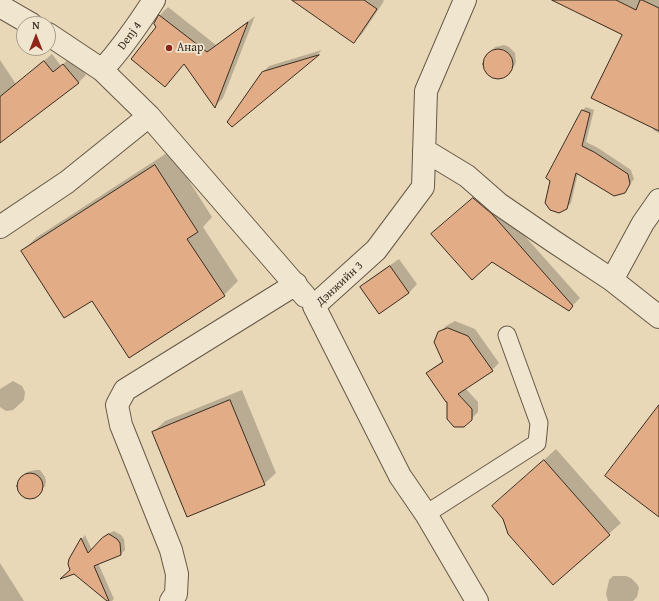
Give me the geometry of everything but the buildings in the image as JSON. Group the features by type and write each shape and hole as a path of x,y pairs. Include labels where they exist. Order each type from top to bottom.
{"street":[{"name":"Denj 4","path":"102,70 125,43 154,0"},
{"name":"Дэнжийн 3","path":"465,0 426,91 423,187 376,250 314,306 400,476 426,514 478,601"},
{"path":"0,6 17,16"},
{"path":"56,39 102,70 149,116 314,306"},
{"path":"0,227 67,182 149,116"},
{"path":"424,150 467,176 499,204 612,280 659,317"},
{"path":"612,280 643,223 659,200"},
{"path":"171,601 176,594 177,574 171,550 121,425 117,405 125,390 296,284"}],"lane":[{"path":"426,514 537,443 539,423 507,335"}],"place":[{"name":"Анар","path":"169,48"}]}
